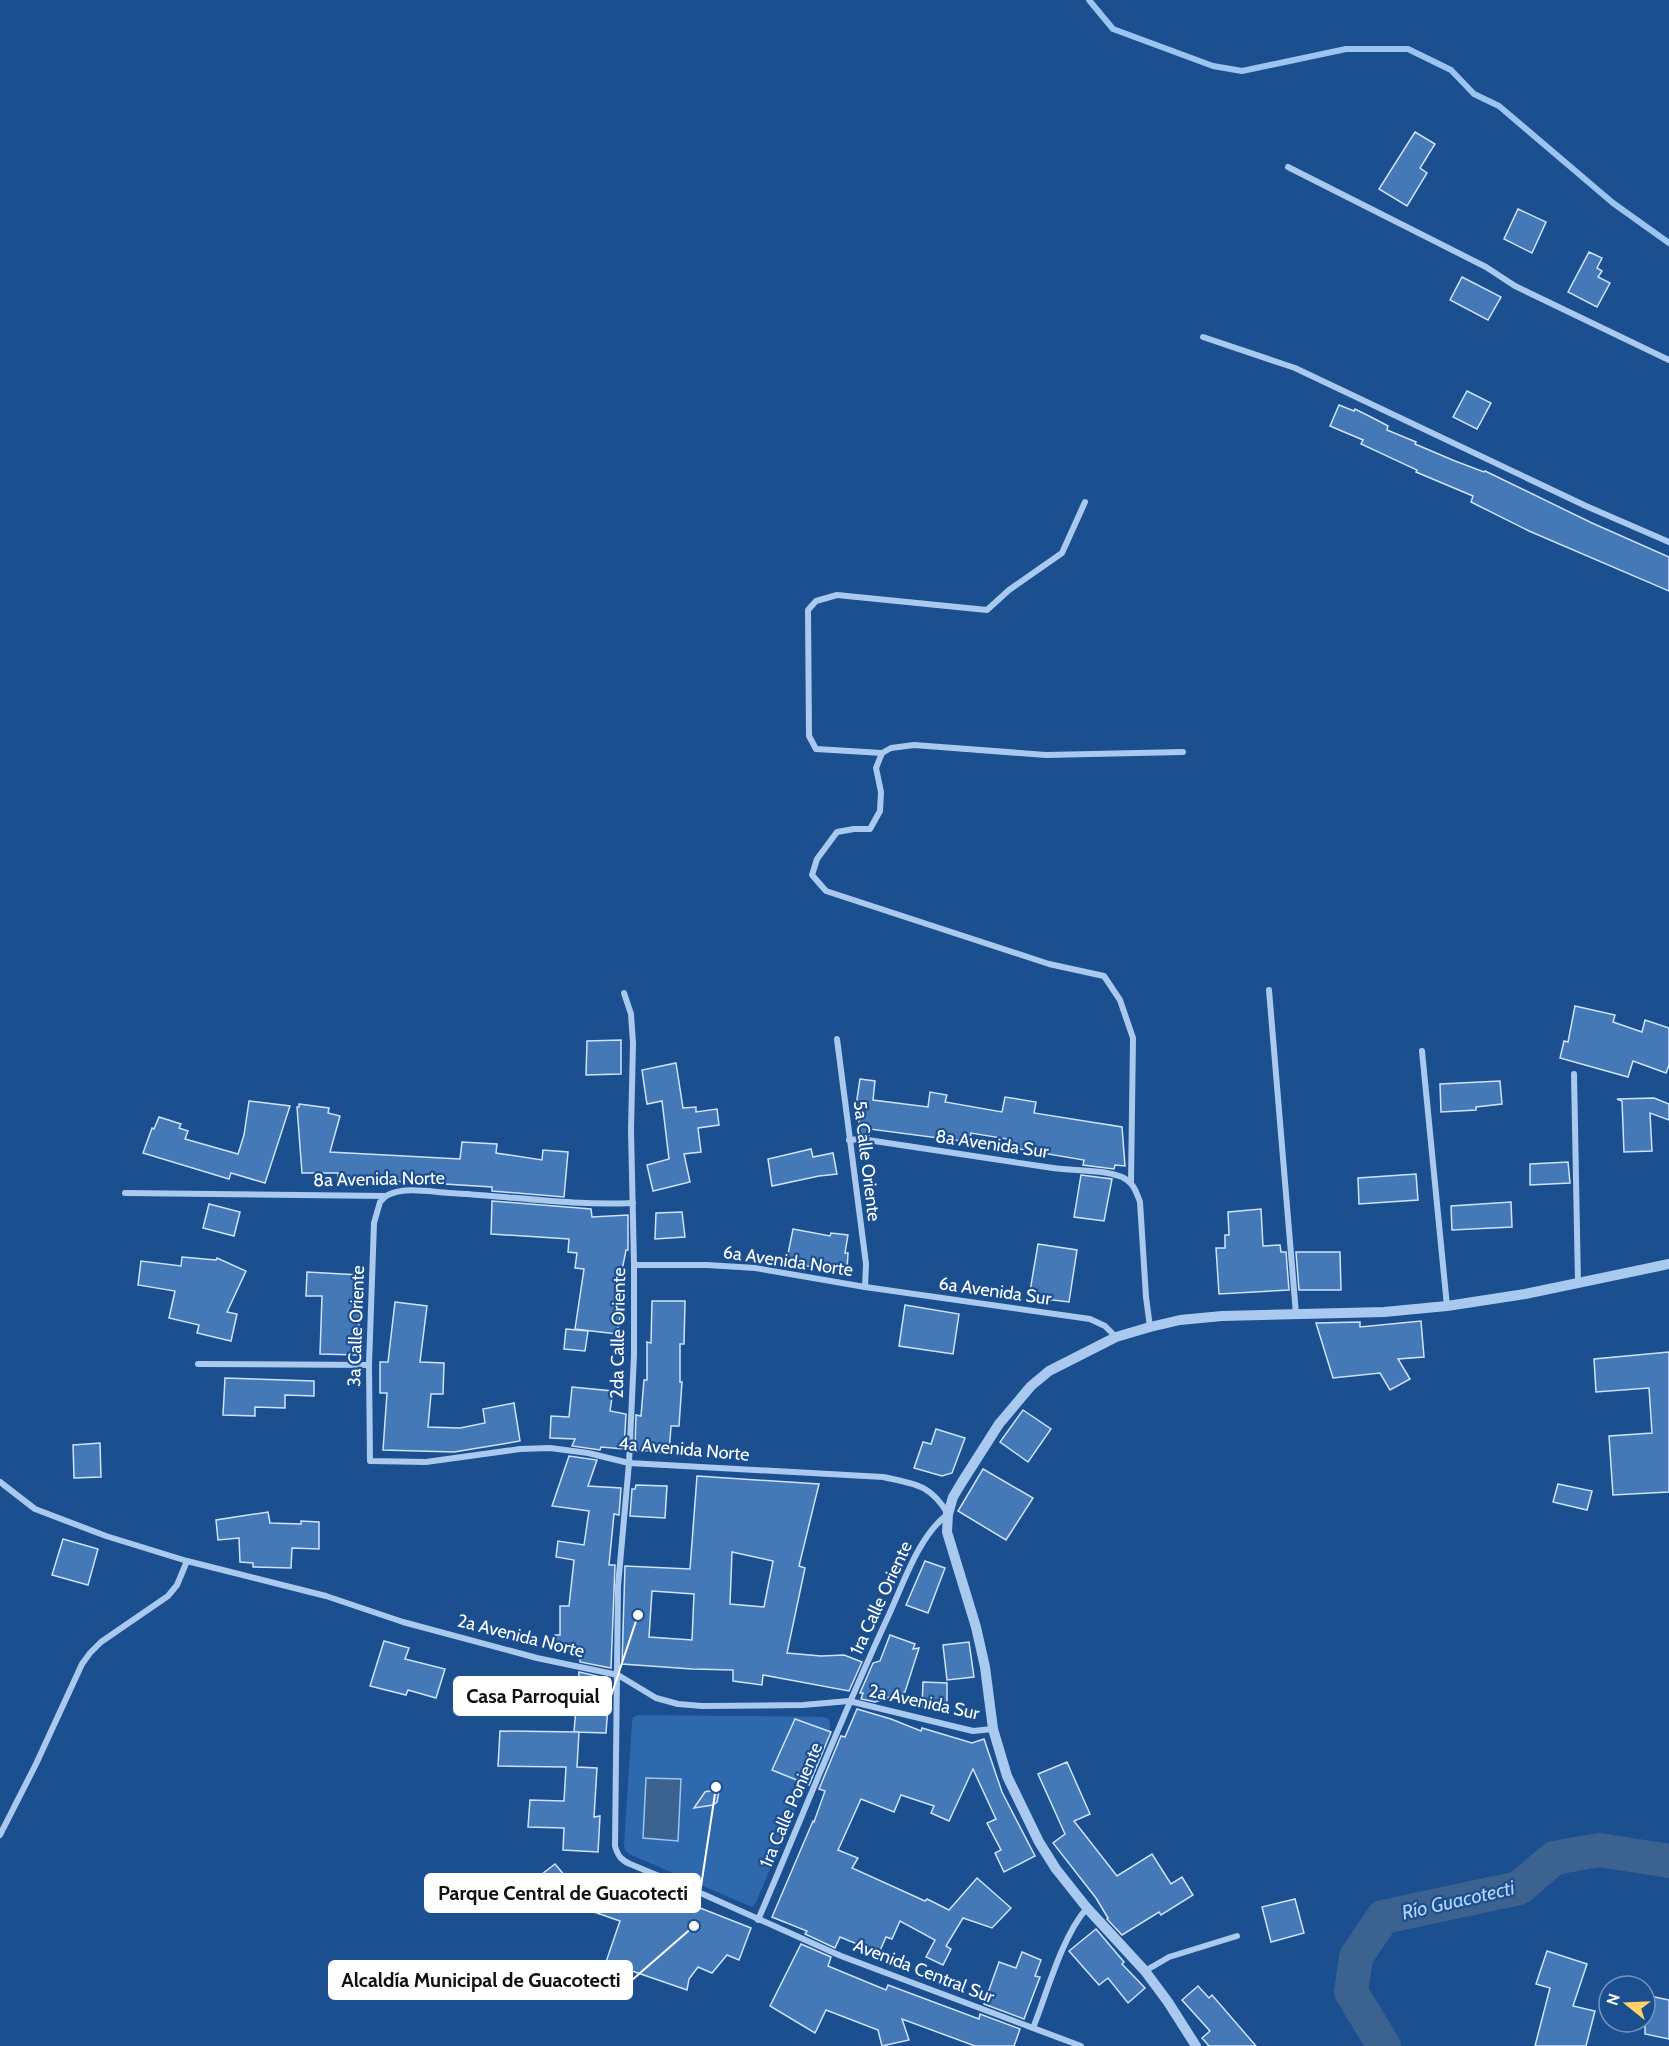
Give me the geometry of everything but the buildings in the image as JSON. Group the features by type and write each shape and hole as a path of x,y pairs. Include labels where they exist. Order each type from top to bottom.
{"street":[{"path":"1288,167 1486,267 1515,286 1669,360"},
{"path":"1203,337 1295,368 1586,506 1669,542"},
{"path":"1085,502 1062,553 1009,590 987,610 837,596 816,601 808,610 809,736 816,749 882,753 891,748 914,745 1046,755 1183,752"},
{"path":"882,753 876,768 881,792 880,811 870,829 837,832 817,859 812,875 826,891 1048,964 1104,976 1120,1000 1133,1038 1131,1182 1140,1202 1150,1327"},
{"path":"1269,990 1296,1314"},
{"name":"2da Calle Oriente","path":"615,1846 618,1586 629,1462 634,1355 631,1130 633,1043 631,1014 624,993"},
{"name":"5a Calle Oriente","path":"837,1039 866,1264 865,1287"},
{"path":"1422,1051 1448,1306"},
{"path":"1574,1074 1578,1283"},
{"name":"8a Avenida Sur","path":"849,1140 861,1139 1063,1169 1113,1174 1131,1182"},
{"name":"8a Avenida Norte","path":"126,1193 386,1196 394,1192 412,1191 587,1203 633,1203"},
{"name":"3a Calle Oriente","path":"370,1461 369,1365 374,1223 380,1202 386,1196"},
{"path":"1196,2046 1145,1971 1087,1908 1056,1869 1038,1842 1007,1776 993,1729 985,1667 976,1627 947,1532 948,1514 953,1497 999,1424 1031,1386 1049,1371 1116,1337 1180,1320 1222,1316 1384,1312 1448,1306 1525,1294 1669,1264"},
{"name":"6a Avenida Norte","path":"634,1265 707,1265 755,1268 865,1287"},
{"name":"6a Avenida Sur","path":"865,1287 1090,1319 1105,1326 1116,1337"},
{"path":"198,1364 369,1365"},
{"name":"4a Avenida Norte","path":"370,1461 426,1462 520,1449 550,1448 629,1462 883,1478 911,1483 928,1490 939,1499 948,1514"},
{"name":"2a Avenida Norte","path":"0,1482 35,1509 106,1536 187,1561 326,1596 403,1622 537,1658 618,1675 656,1698 678,1704 803,1706 849,1701"},
{"name":"1ra Calle Oriente","path":"849,1701 920,1550 936,1523 948,1514"},
{"path":"0,1835 82,1664 101,1642 168,1596 177,1585 187,1561"},
{"name":"2a Avenida Sur","path":"849,1701 973,1731 993,1729"},
{"name":"1ra Calle Poniente","path":"758,1920 849,1701"},
{"name":"Avenida Central Sur","path":"615,1846 622,1860 841,1956 1081,2046"},
{"path":"1033,2028 1068,1938 1075,1923 1087,1908"},
{"path":"1145,1971 1169,1957 1237,1936"}],"shaded area":[{"path":"639,1715 821,1717 827,1718 830,1722 830,1728 752,1907 629,1854 625,1850 632,1722 633,1717"},
{"path":"646,1778 681,1779 678,1841 643,1838"}],"waterway":[{"path":"1089,0 1113,29 1213,66 1242,71 1346,49 1408,49 1451,70 1474,94 1499,106 1613,203 1669,243"},
{"name":"Río Guacotecti","path":"1384,2046 1351,1992 1356,1957 1383,1917 1519,1888 1554,1858 1599,1850 1669,1861"}],"place":[{"name":"Casa Parroquial","path":"638,1615"},
{"name":"Parque Central de Guacotecti","path":"716,1787"},
{"name":"Alcaldía Municipal de Guacotecti","path":"694,1926"}]}
